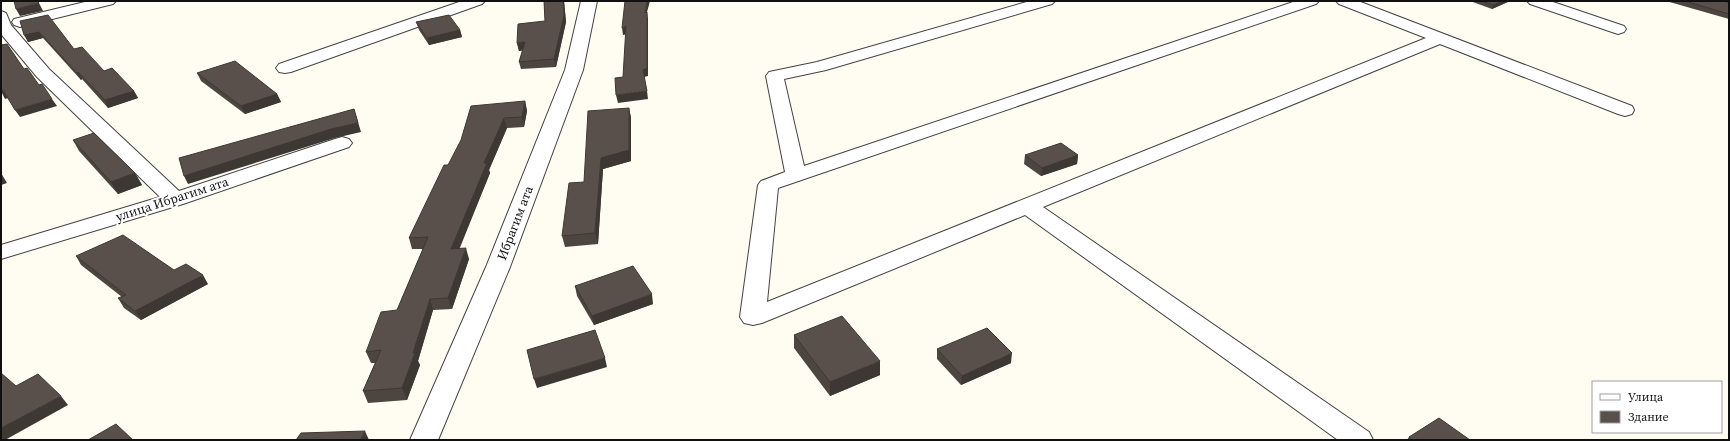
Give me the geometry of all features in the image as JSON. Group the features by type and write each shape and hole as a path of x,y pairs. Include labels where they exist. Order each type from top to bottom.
{"street":[{"path":"108,1 2,23 42,73 175,198"},
{"path":"286,68 477,1"},
{"name":"Ибрагим ата","path":"424,440 498,267 574,70 590,1"},
{"path":"796,175 775,76 820,66 1047,1"},
{"path":"1311,1 768,185 753,317 1441,38"},
{"path":"1344,1 1625,110"},
{"path":"1535,1 1618,29"},
{"path":"1725,1 1729,2"},
{"name":"улица Ибрагим ата","path":"1,252 175,198 342,143"},
{"path":"1026,206 1359,440"}],"building":[{"path":"14,1 37,1 39,3 16,9"},
{"path":"544,1 563,1 564,15 554,59 519,62 525,42 517,43 518,24 545,21"},
{"path":"625,1 647,1 645,13 647,12 647,68 643,70 647,91 616,95 615,78 623,77 626,26 622,28"},
{"path":"1482,1 1503,1 1493,5"},
{"path":"1685,1 1724,1 1729,3 1729,14"},
{"path":"48,15 74,49 82,47 104,71 112,68 134,91 105,100 78,72 77,73 39,32 24,35 20,21"},
{"path":"449,15 460,30 427,38 416,22"},
{"path":"7,44 24,69 27,68 39,85 42,84 52,99 15,110 3,90 1,91 1,45"},
{"path":"235,61 277,94 241,106 197,73"},
{"path":"525,101 522,117 504,118 484,163 487,163 451,249 466,248 448,298 430,299 413,353 415,353 402,388 363,391 381,350 366,352 381,312 397,310 428,237 409,238 444,165 448,165 461,140 471,106"},
{"path":"629,108 629,150 601,158 595,233 562,236 569,183 584,182 588,111"},
{"path":"354,109 358,123 331,129 184,176 179,158"},
{"path":"94,133 135,173 111,182 73,140"},
{"path":"1061,143 1078,155 1042,168 1025,155"},
{"path":"123,235 174,270 186,264 203,275 135,311 118,298 126,295 76,256"},
{"path":"633,266 652,294 592,316 575,286"},
{"path":"842,316 880,361 830,382 794,335"},
{"path":"987,328 1012,353 962,376 937,349"},
{"path":"595,330 605,358 534,379 527,350"},
{"path":"1,373 16,386 38,374 61,396 1,428"},
{"path":"1439,418 1470,440 1412,440 1409,437"},
{"path":"116,424 133,440 88,440"},
{"path":"365,431 360,440 296,440 301,433"}]}
